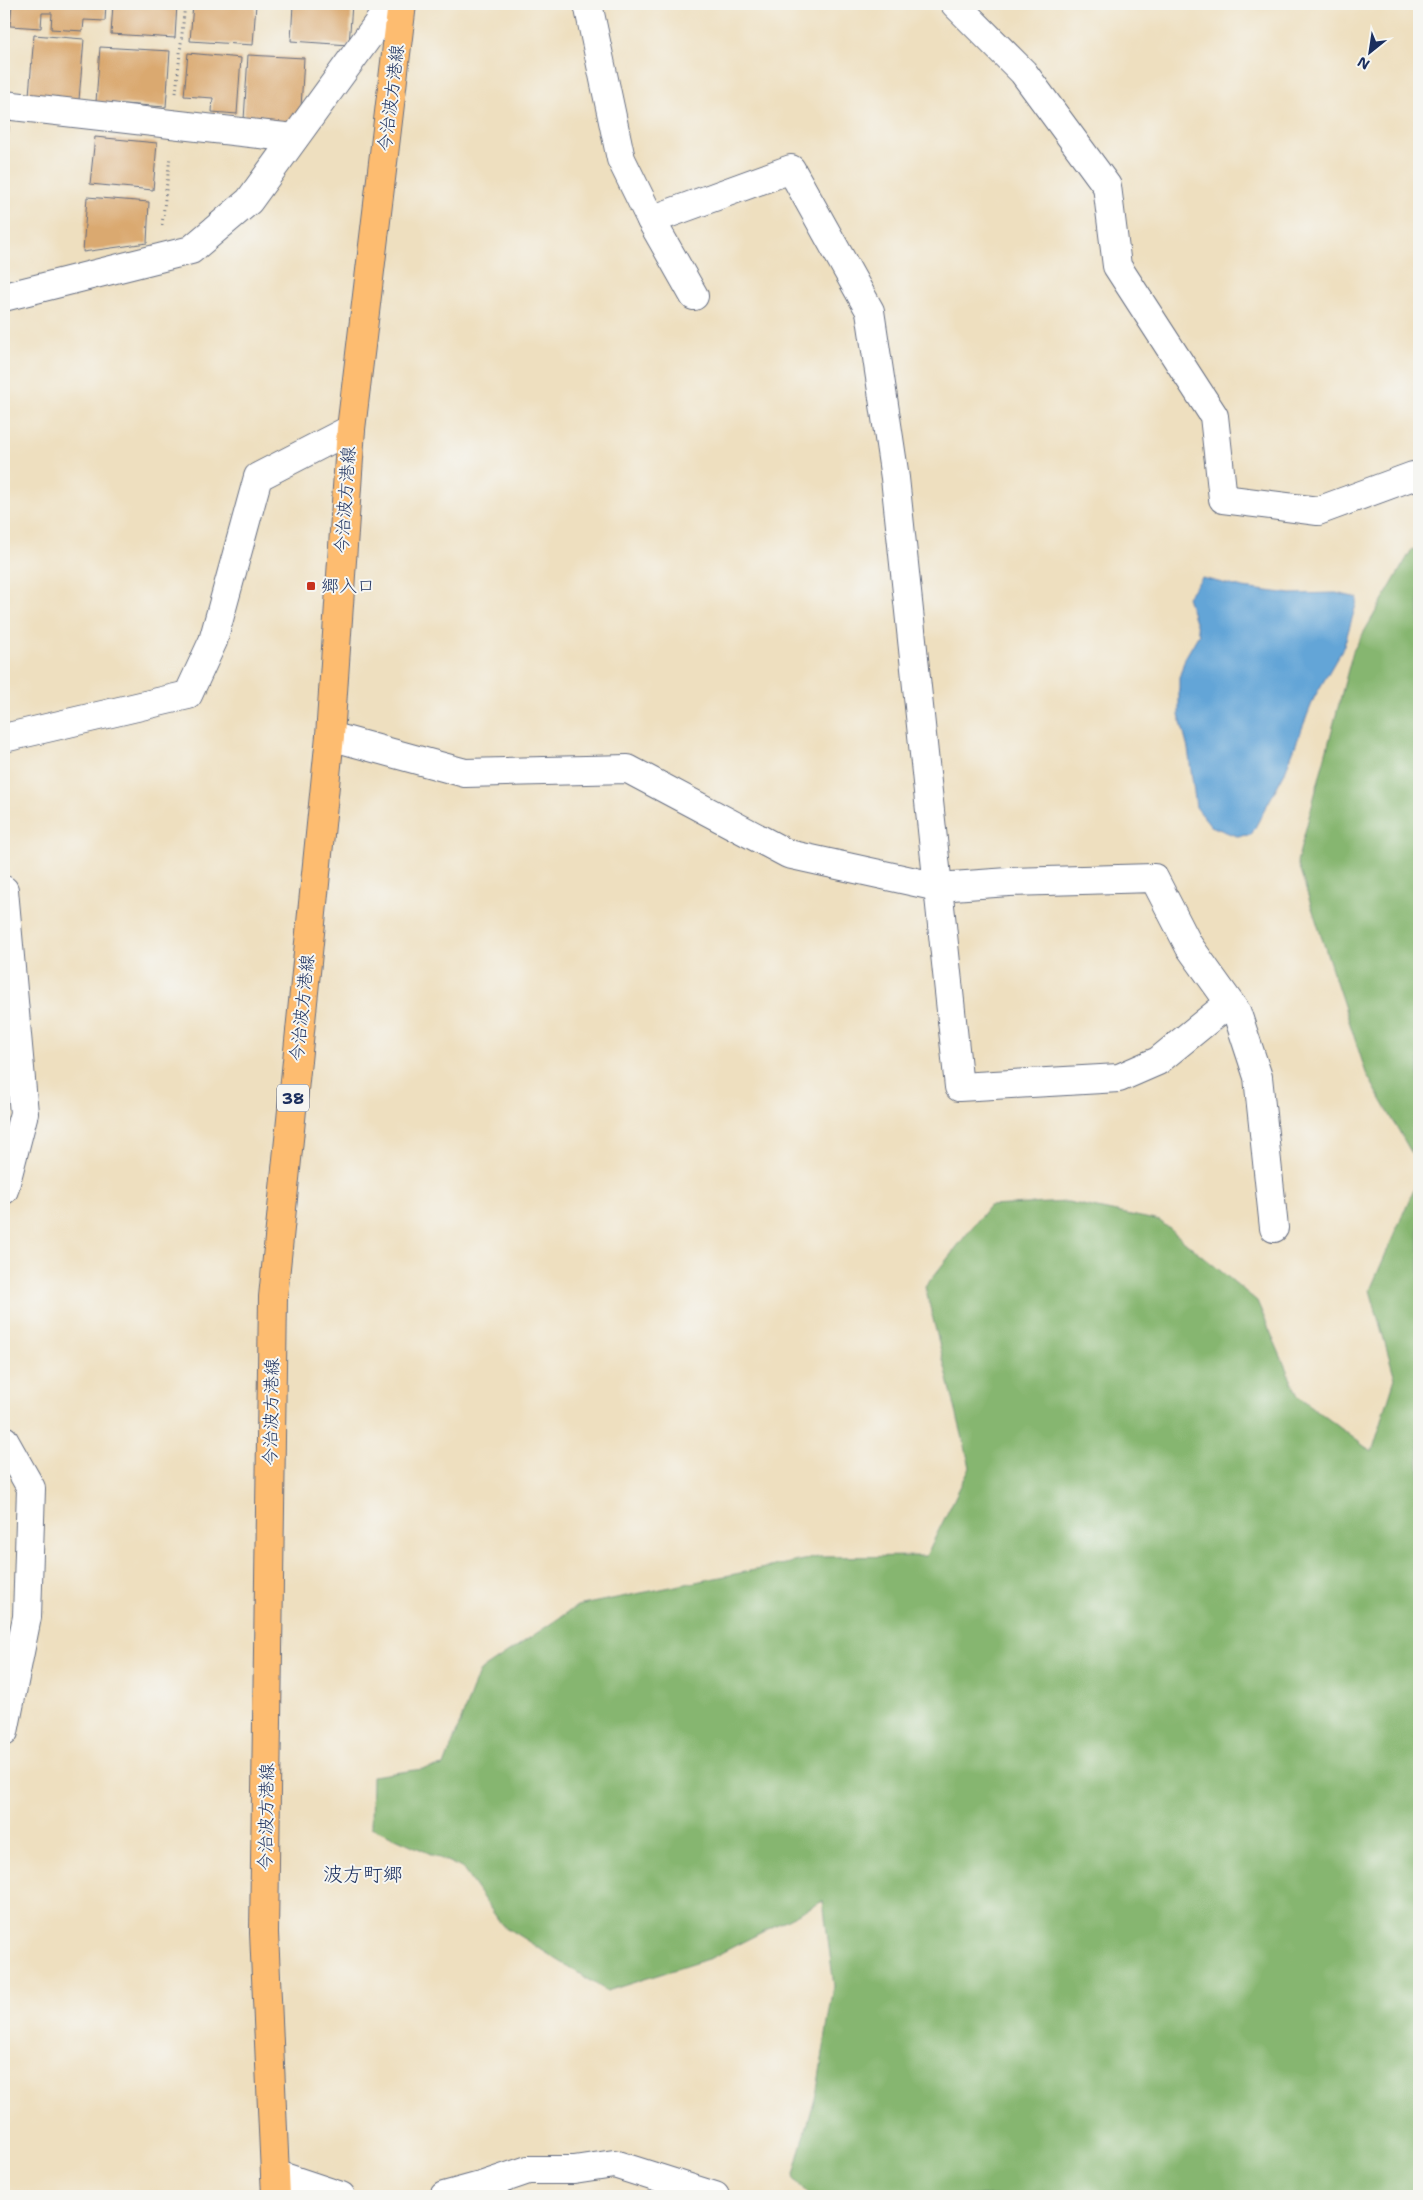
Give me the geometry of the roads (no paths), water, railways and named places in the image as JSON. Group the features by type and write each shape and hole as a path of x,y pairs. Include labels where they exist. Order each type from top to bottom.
{"main road":[{"name":"今治波方港線","path":"276,2185 264,1932 272,1297 330,736 351,429 402,4"}],"street":[{"path":"4,297 191,250 249,201 392,4"},
{"path":"588,4 621,159 651,220 694,296"},
{"path":"955,4 1023,72 1107,186 1118,266 1214,416 1223,499 1318,511 1413,476 1419,479"},
{"path":"4,105 294,138"},
{"path":"651,220 791,169 870,311 894,478 959,1087 1118,1078 1158,1061 1229,1003"},
{"path":"4,738 188,695 213,642 258,478 351,429"},
{"path":"330,736 465,772 628,769 788,854 938,887 1009,882 1154,878 1189,946 1237,1013 1258,1077 1274,1228"},
{"path":"4,890 24,1113 4,1190"},
{"path":"4,1440 31,1488 27,1617 4,1732"},
{"path":"444,2196 528,2170 574,2170 614,2164 715,2196"},
{"path":"276,2185 342,2196"}],"water":[{"path":"1202,578 1243,588 1291,594 1336,593 1358,598 1344,646 1314,698 1285,772 1251,835 1236,836 1211,826 1196,807 1188,749 1179,715 1179,678 1185,658 1199,634 1187,597"}],"place":[{"name":"郷入口","path":"311,586"}],"district":[{"name":"波方町郷","path":"363,1874"}]}
